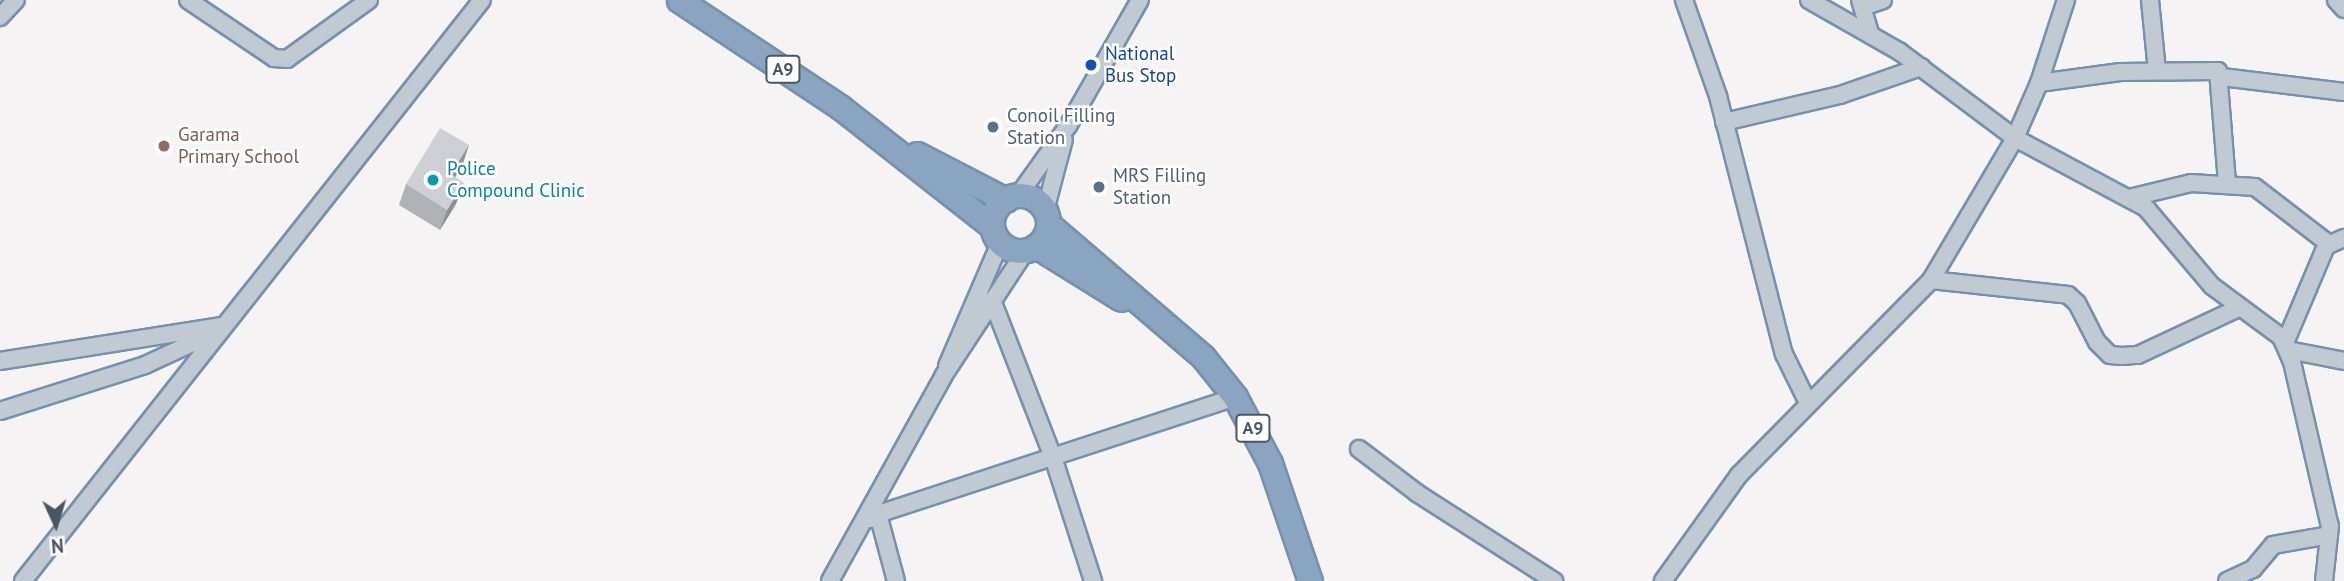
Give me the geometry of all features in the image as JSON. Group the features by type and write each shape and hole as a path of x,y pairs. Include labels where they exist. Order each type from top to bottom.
{"highway":[{"name":"A9","path":"679,0 885,141 1012,198 1029,197 1046,218 1144,309 1203,357 1235,397 1270,463 1310,581"},
{"name":"A9","path":"885,141 899,157 996,234 1031,248 1105,291 1144,309"},
{"path":"996,234 998,206 1012,198"},
{"path":"1031,248 1046,218"}],"street":[{"path":"0,17 16,0"},
{"path":"188,0 274,58 287,59 369,0"},
{"path":"23,581 482,0"},
{"path":"1012,198 1068,126 1140,0"},
{"path":"1684,0 1724,122 1763,285 1784,354 1808,403"},
{"path":"1809,0 1870,33 1921,67 2015,138 2129,198 2153,214 2212,286 2273,329 2286,346 2334,528 2324,581"},
{"path":"1870,33 1862,4 1883,0"},
{"path":"1663,581 1738,475 1931,281 2015,138 2039,83 2066,0"},
{"path":"2150,0 2157,71"},
{"path":"2336,0 2344,9"},
{"path":"1724,122 1840,95 1921,67"},
{"path":"2039,83 2157,71 2212,69 2222,77 2344,92"},
{"path":"2222,77 2227,184"},
{"path":"1046,218 1068,126"},
{"path":"2129,198 2161,187 2227,184 2255,187 2336,241 2304,290 2286,346"},
{"path":"830,581 944,375 996,234"},
{"path":"944,375 967,346 992,300 1031,248"},
{"path":"1931,281 2068,295 2077,303 2097,342 2110,355 2138,355 2239,307"},
{"path":"992,300 1053,457 1093,581"},
{"path":"0,361 226,325"},
{"path":"0,411 145,365 193,345 226,325"},
{"path":"2286,346 2344,361"},
{"path":"863,524 878,514 1235,397"},
{"path":"1359,449 1417,494 1554,581"},
{"path":"878,514 897,581"},
{"path":"2227,581 2253,569 2273,545 2334,528"}],"building":[{"path":"440,128 469,145 451,174 464,183 447,210 406,184"}],"place":[{"name":"National Bus Stop","path":"1091,65"},
{"name":"Conoil Filling Station","path":"993,127"},
{"name":"Garama Primary School","path":"164,146"},
{"name":"Police Compound Clinic","path":"433,180"},
{"name":"MRS Filling Station","path":"1099,187"}]}
